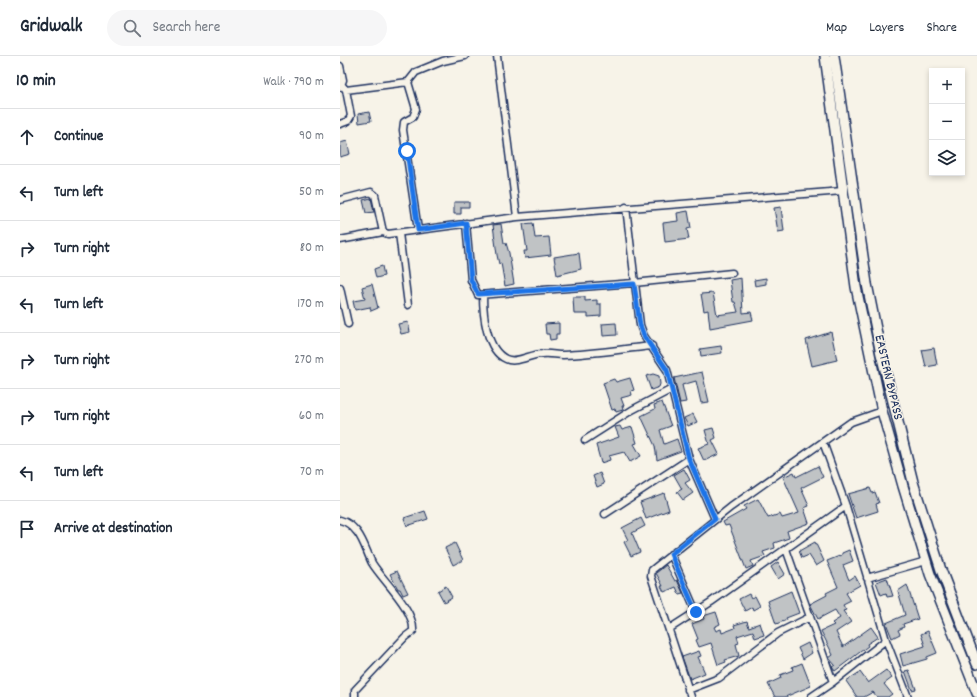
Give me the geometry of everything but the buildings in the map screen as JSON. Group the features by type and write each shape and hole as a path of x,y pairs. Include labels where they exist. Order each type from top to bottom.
{"main road":[{"name":"EASTERN BYPASS","path":"825,56 856,286 882,411 926,562 977,693"},
{"name":"EASTERN BYPASS","path":"834,56 867,284 881,354 913,482 941,570 977,664"}],"street":[{"path":"343,87 408,82 416,72 443,61 465,56"},
{"path":"497,56 517,217"},
{"path":"340,66 343,87 351,116 348,121 340,124"},
{"path":"408,82 416,109 413,117 404,122 403,130 418,230"},
{"path":"340,240 383,232 388,234 399,233 517,217 626,207 843,191"},
{"path":"340,200 371,192 375,195 383,232"},
{"path":"626,207 640,325 644,336 667,370 689,459 715,519"},
{"path":"466,223 471,280 478,294 483,295 634,284 732,273"},
{"path":"399,233 408,305"},
{"path":"340,288 348,324"},
{"path":"483,295 484,314 489,338 501,355 507,360 541,354 562,355 652,346"},
{"path":"585,440 632,410 672,389"},
{"path":"691,697 651,573 654,567 715,519 851,422 882,411"},
{"path":"823,442 846,506 886,640 908,697"},
{"path":"605,514 689,459"},
{"path":"669,629 696,612 846,506"},
{"path":"340,520 347,522 358,534 372,563 414,624 413,631 405,637 352,697"},
{"path":"786,549 833,682"},
{"path":"671,554 696,612"},
{"path":"867,578 926,562"},
{"path":"688,690 719,678 778,633 810,617"},
{"path":"811,697 833,682 886,640"}],"route":[{"path":"407,151 418,230 466,223 468,266 471,280 478,294 483,295 634,284 640,325 644,336 662,360 667,370 689,459 715,519 671,554 696,612"}]}
